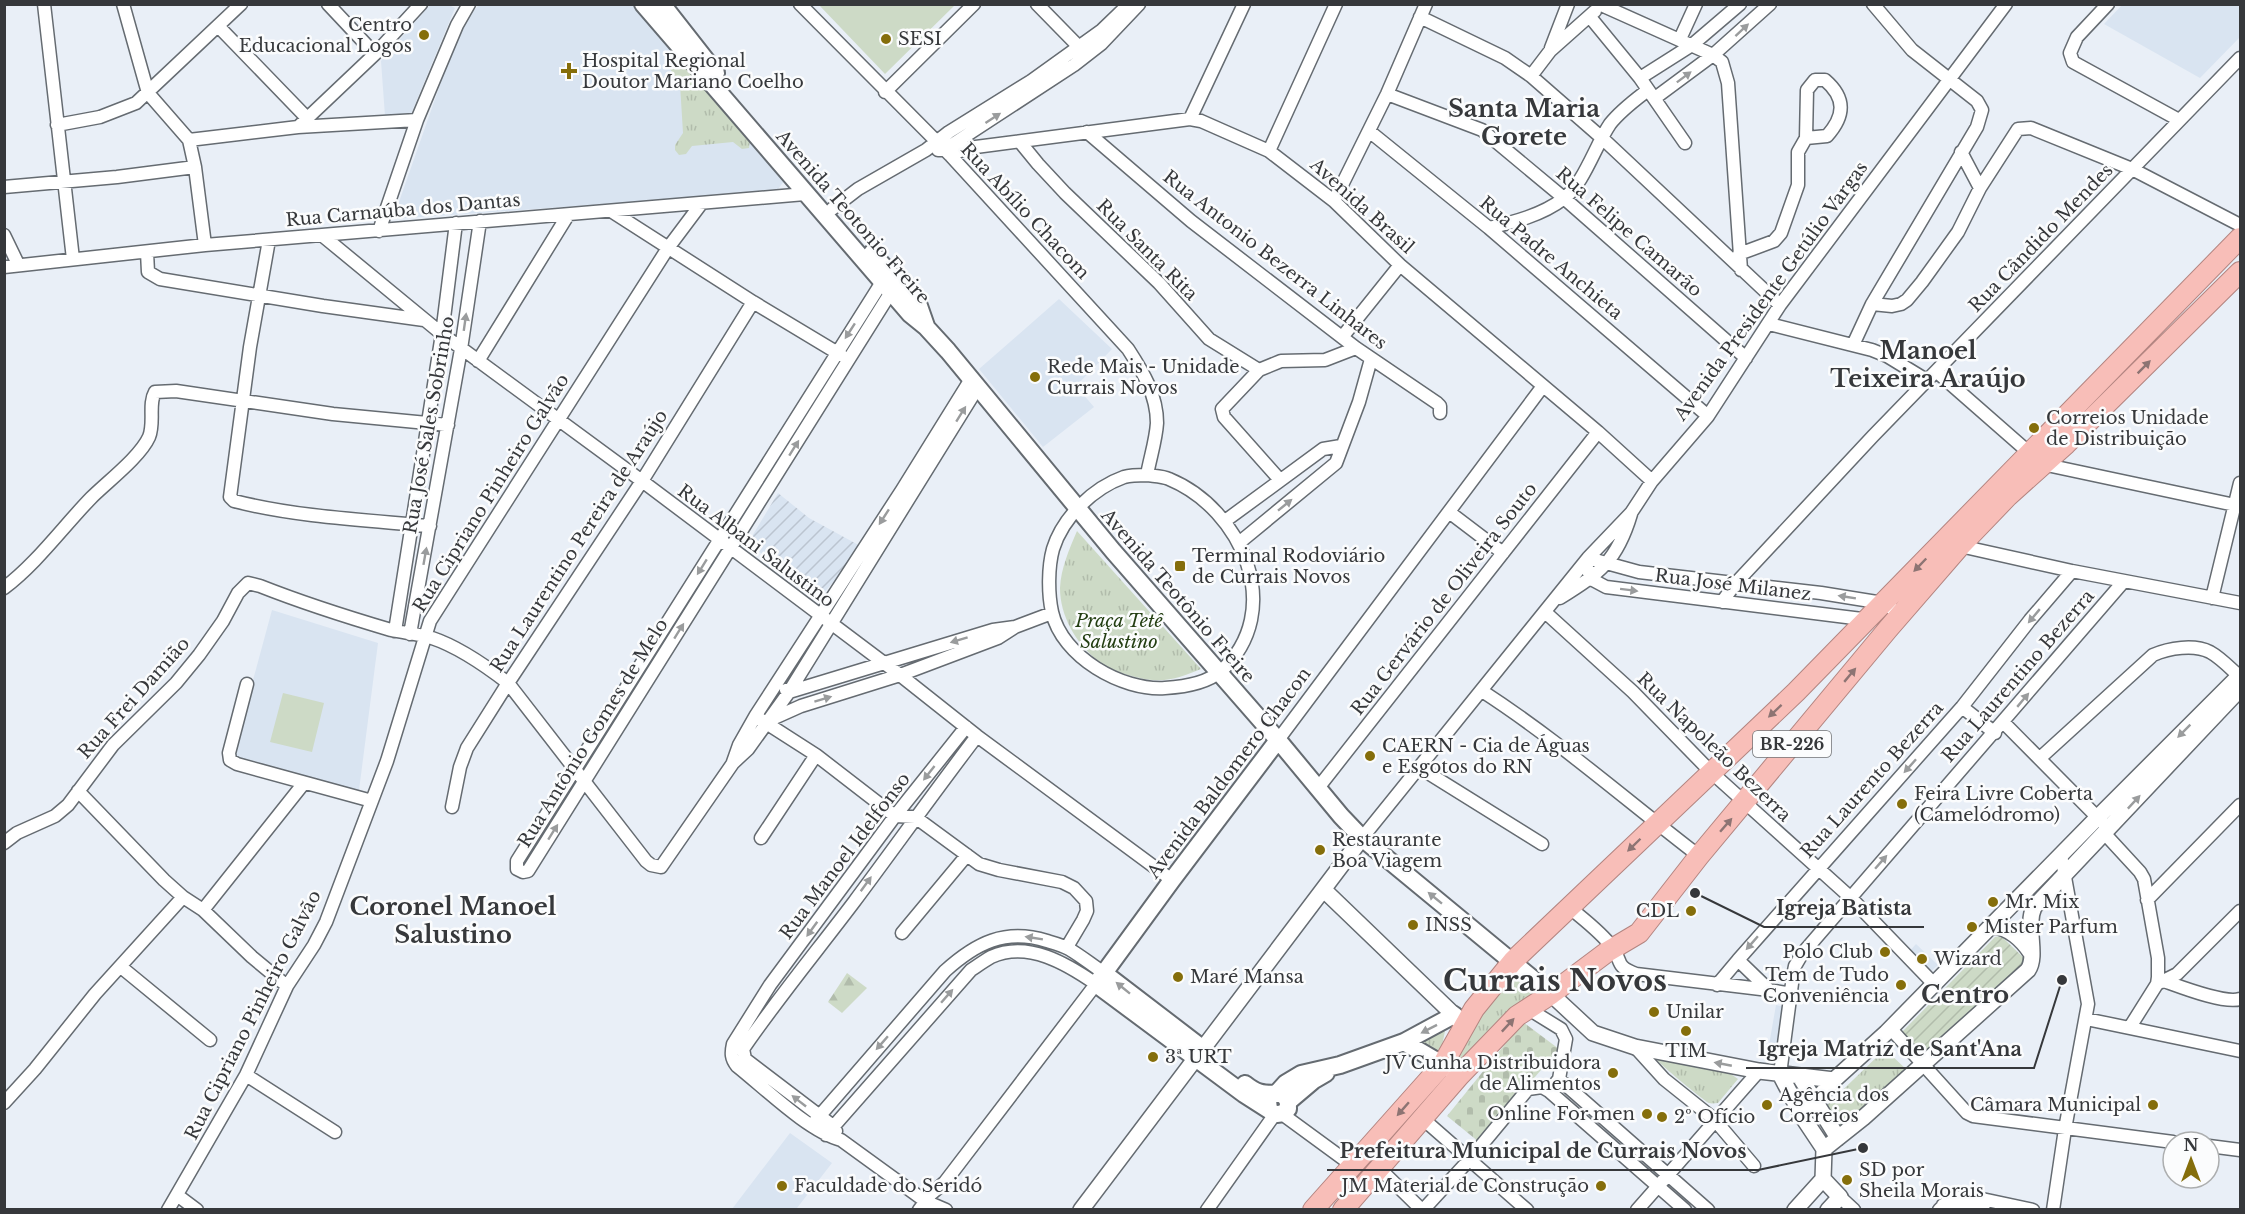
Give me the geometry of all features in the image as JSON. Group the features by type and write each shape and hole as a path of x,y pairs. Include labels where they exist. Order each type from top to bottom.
{"highway":[{"name":"BR-226","path":"1313,1209 1443,1064 1460,1020 1513,961 1710,771 1796,692 1883,603 1955,541 2036,458 2112,370 2241,238"},
{"name":"BR-226","path":"2036,458 2066,444 2241,272"},
{"path":"2193,287 2210,302"},
{"path":"2149,332 2164,348"},
{"path":"2112,370 2126,385"},
{"name":"BR-226","path":"1343,1209 1460,1075 1527,1008 1551,994 1613,948 1640,933 1699,856 1902,615 1955,541"},
{"path":"1796,692 1820,710"}],"main road":[{"name":"Avenida Teotonio Freire","path":"663,4 774,143 919,306 926,327"},
{"name":"Avenida Teotonio Freire","path":"645,5 910,314 926,327"},
{"name":"Avenida Teotônio Freire","path":"926,327 1077,508 1362,838 1551,994"},
{"name":"Avenida Baldomero Chacon","path":"1100,978 1278,740"},
{"path":"1100,978 1199,1053 1277,1105 1340,1065 1460,1020"},
{"path":"1404,1041 1460,1075"}],"street":[{"path":"44,4 73,259"},
{"path":"123,4 148,93 189,140 195,167 205,245"},
{"path":"57,125 118,111 136,103 241,4"},
{"path":"328,4 375,54"},
{"path":"302,123 375,54 421,4"},
{"name":"Rua Abílio Chacom","path":"800,4 943,149 1128,349 1147,379 1153,397 1156,424 1147,475"},
{"path":"885,92 974,4"},
{"path":"1037,4 1084,51"},
{"path":"1112,27 1129,4"},
{"path":"943,149 1084,51 1140,4"},
{"path":"1190,119 1244,4"},
{"path":"1269,151 1336,4"},
{"path":"1334,201 1387,94 1426,4"},
{"path":"1550,51 1568,4"},
{"path":"1680,39 1696,4"},
{"path":"1640,78 1692,45 1740,4"},
{"path":"1490,228 1529,216 1565,199 1619,114 1713,55 1770,4"},
{"path":"1853,345 1872,304 1977,126 1982,110 1970,94 1912,50 1873,4"},
{"name":"Avenida Presidente Getúlio Vargas","path":"1081,1209 1362,838 1586,560 1631,513 1652,481 1708,416 1780,305 2006,4"},
{"path":"2108,4 2077,37 2070,53 2073,62 2179,120"},
{"path":"1531,76 1550,51 1590,17 1600,5 1680,39 1713,55 1722,62 1728,83 1741,270"},
{"path":"379,231 417,120 457,25 468,6"},
{"path":"1420,17 1505,58 1531,76 1602,138 1780,305"},
{"path":"1590,17 1640,78 1685,143"},
{"path":"218,26 302,123"},
{"name":"Rua Cândido Mendes","path":"1722,602 1735,584 1873,436 2241,58"},
{"path":"1739,254 1774,240 1781,233 1797,192 1798,152 1806,138 1807,90 1815,80 1825,80 1840,100 1841,115 1827,136 1806,138"},
{"name":"Rua Felipe Camarão","path":"1387,94 1482,130 1565,199 1746,358"},
{"name":"Avenida Brasil","path":"832,209 885,172 926,150 1020,142 1190,119 1201,121 1269,151 1334,201 1400,265 1598,432 1652,481"},
{"path":"189,140 302,123 417,120"},
{"path":"1872,304 1892,306 1907,300 1958,232 1980,188 2018,129 2031,128 2132,169 2241,225"},
{"name":"Rua Padre Anchieta","path":"1369,131 1490,228 1708,416"},
{"name":"Rua Antonio Bezerra Linhares","path":"1087,132 1191,221 1356,348 1437,403 1440,406 1440,413"},
{"name":"Rua Santa Rita","path":"1020,142 1065,193 1159,283 1209,339 1259,370"},
{"path":"1961,152 1980,188"},
{"path":"4,187 195,167"},
{"name":"Rua Carnaúba dos Dantas","path":"4,267 205,245 806,194"},
{"name":"Rua Cipriano Pinheiro Galvão","path":"168,1209 246,1075 287,986 326,922 387,761 424,636 442,600 668,248 701,204"},
{"path":"611,211 849,360"},
{"path":"478,361 568,215"},
{"name":"Rua José Sales Sobrinho","path":"410,634 461,349 480,221"},
{"name":"Rua José Sales Sobrinho","path":"395,630 442,334 456,223"},
{"path":"4,235 18,264"},
{"name":"Rua Albani Salustino","path":"323,236 461,349 642,481 900,675 977,736 1172,880"},
{"path":"269,240 230,497 234,501 265,507 430,526"},
{"path":"147,252 148,272 160,279 424,320"},
{"path":"1343,336 1400,265"},
{"name":"Rua Antônio Gomes de Melo","path":"887,287 849,360 528,871 523,872 518,869 517,861 837,352 887,287"},
{"name":"Rua Laurentino Pereira de Araújo","path":"452,807 463,757 508,683 642,481 753,302"},
{"path":"1769,324 1887,356 1928,381"},
{"path":"1280,480 1222,415 1222,409 1259,370 1281,361 1325,360 1356,348"},
{"path":"1240,542 1336,463 1359,402 1371,359"},
{"path":"1937,372 2036,458 2235,505"},
{"path":"733,763 739,745 756,715 975,383"},
{"path":"395,630 424,636 442,643 466,655 508,683 646,861 651,865 661,867 733,763 748,749 789,692 975,383"},
{"name":"Avenida Baldomero Chacon","path":"1278,740 1543,386"},
{"path":"4,588 31,566 92,497 147,441 152,426 155,392 176,391 333,414 448,425"},
{"path":"793,423 805,430"},
{"name":"Rua Gervário de Oliveira Souto","path":"1318,788 1598,432"},
{"path":"1225,521 1323,449 1341,446"},
{"path":"763,469 776,477"},
{"path":"1147,475 1168,478 1200,495 1225,521 1240,542 1252,580 1252,607 1242,644 1233,659 1218,673 1182,687 1155,689 1128,683 1104,674 1086,660 1059,629 1052,613 1050,577 1053,549 1077,508 1101,488 1126,477 1147,475"},
{"path":"2212,598 2241,483"},
{"path":"1449,512 1503,553"},
{"name":"Avenida Presidente Getúlio Vargas","path":"1549,607 1591,579 1607,564 1626,530 1631,513"},
{"path":"1955,541 2072,571 2241,603"},
{"path":"1586,560 1591,579"},
{"name":"Rua José Milanez","path":"1586,560 1639,572 1821,593 1883,603 1902,615"},
{"name":"Rua Laurento Bezerra","path":"1717,985 1816,869 1962,707 2030,620 2072,571"},
{"name":"Rua José Milanez","path":"1591,579 1606,587 1869,619 1888,629"},
{"name":"Rua Laurentino Bezerra","path":"1780,1074 1795,966 1802,954 2004,723 2124,581"},
{"name":"Rua Frei Damião","path":"4,843 17,833 55,816 78,791 113,745 159,700 199,655 223,621 238,592 248,583 330,612 395,630"},
{"path":"684,595 697,603"},
{"name":"Rua Napoleão Bezerra","path":"1549,607 1710,771 1816,869 1850,897 1934,984"},
{"path":"789,692 1000,628 1015,627 1052,613"},
{"path":"768,722 801,706 900,675 1004,636 1015,627"},
{"path":"1824,1149 1863,1118 2028,970 2032,962 2031,914 2034,907 2107,832 2167,757 2240,679 2213,653 2203,649 2163,650 2153,655 2040,758"},
{"path":"650,650 662,658"},
{"path":"777,683 789,692"},
{"path":"247,684 228,753 230,760 237,764 372,801"},
{"path":"1482,690 1567,750 1656,824 1699,856"},
{"path":"617,703 628,711"},
{"path":"1962,707 1995,733"},
{"path":"756,715 905,816 987,868 1062,882 1082,896 1086,901 1087,911 1067,947"},
{"path":"2004,723 2097,818 2140,872 2144,879 2160,982"},
{"name":"Rua Manoel Idelfonso","path":"762,1012 854,902 905,816 966,727"},
{"name":"Rua Manoel Idelfonso","path":"762,1012 770,985 905,816 977,736"},
{"path":"761,838 816,755"},
{"path":"1802,1116 1834,1080 1891,1029 2097,818 2167,757"},
{"path":"1420,768 1542,844"},
{"path":"203,910 304,783"},
{"path":"78,791 183,897 203,910 252,957 287,986"},
{"path":"2147,900 2241,805"},
{"path":"902,933 967,855"},
{"path":"2053,1209 2088,1004 2061,855"},
{"path":"1324,890 1460,1020"},
{"path":"4,1103 35,1069 95,994 183,897"},
{"path":"1569,907 1613,948 1620,966 1636,974 1792,994"},
{"path":"2130,1027 2160,982 2176,974 2241,911"},
{"path":"1992,925 2007,929 2017,936 2031,953"},
{"path":"815,1121 938,979 964,953 985,941 1006,936 1035,937 1067,947 1100,978"},
{"path":"830,1131 971,970 992,957 1016,951 1044,955 1100,978"},
{"path":"1738,960 1769,990"},
{"path":"121,967 210,1040"},
{"name":"Avenida Baldomero Chacon","path":"922,1205 945,1182 1100,978"},
{"path":"2160,982 2230,1000 2241,999"},
{"path":"1551,994 1593,1033 1635,1047 1759,1071 1834,1080"},
{"path":"1527,1008 1561,1029 1566,1039 1559,1079 1549,1091"},
{"path":"762,1012 743,1049 743,1056 815,1121 922,1205 941,1209"},
{"path":"2086,1019 2241,1052"},
{"path":"1891,1029 1967,1113 1973,1116 2161,1141"},
{"path":"1635,1047 1664,1079 1714,1119 1754,1166"},
{"path":"1637,1209 1714,1119 1759,1071"},
{"path":"1780,1074 1802,1116 1824,1149 1823,1179 1800,1204 1822,1209"},
{"path":"246,1075 335,1132"},
{"path":"1800,1077 1838,1138"},
{"path":"1559,1079 1708,1209"},
{"path":"1380,1169 1423,1209 1470,1159 1528,1089 1537,1086 1549,1091 1685,1209"},
{"path":"1207,1209 1277,1105 1353,1166"},
{"path":"1422,1118 1527,1209"},
{"path":"1614,1147 1624,1135"},
{"path":"2221,1148 2241,1150"},
{"path":"1823,1179 1854,1209"},
{"name":"Avenida Baldomero Chacon","path":"941,1209 945,1182"},
{"path":"177,1195 197,1209"},
{"path":"1941,1207 1956,1196 1968,1196 2033,1209"},
{"path":"1828,1209 1840,1197"},
{"path":"1941,1207 1984,1209"}],"shaded area":[{"name":"Centro Educacional Logos","path":"430,5 449,5 455,8 411,114 385,116 381,61"},
{"name":"Hospital Regional Doutor Mariano Coelho","path":"479,5 634,5 783,175 784,181 776,192 393,219 461,25"},
{"path":"2122,5 2240,5 2240,37 2200,78 2104,24"},
{"name":"Rede Mais - Unidade Currais Novos","path":"1059,299 1112,349 1076,386 1094,407 1043,447 979,369"},
{"path":"778,493 809,518 864,548 819,598 748,543"},
{"path":"272,610 378,643 358,798 230,765"},
{"name":"Wizard","path":"1916,944 1938,965 1928,974 1907,954"},
{"path":"1776,1005 1785,1007 1775,1064 1766,1062"},
{"name":"Faculdade do Seridó","path":"790,1133 832,1163 797,1208 799,1209 732,1209"}],"green space":[{"name":"SESI","path":"819,5 955,5 885,74"},
{"path":"674,55 750,141 749,148 742,149 733,142 692,146 686,154 679,155 675,150 675,145 683,133 680,84 670,69 669,61"},
{"name":"Praça Tetê Salustino","path":"1077,531 1201,669 1165,680 1139,678 1102,664 1082,646 1066,619 1060,588 1068,552"},
{"path":"283,693 324,703 312,752 270,742"},
{"path":"2001,936 2027,961 2026,966 1926,1052 1920,1052 1902,1032 1995,937"},
{"path":"847,973 867,988 842,1013 828,1002"},
{"path":"1513,977 1538,996 1460,1062 1458,1057 1489,1000 1496,990"},
{"path":"1523,1022 1559,1049 1479,1142 1447,1116"},
{"path":"1445,1031 1440,1056 1418,1041 1432,1034"},
{"path":"1883,1051 1888,1052 1908,1071 1841,1128 1824,1108"},
{"path":"1654,1057 1709,1070 1728,1072 1738,1079 1718,1103 1709,1103"}],"place":[{"name":"Centro Educacional Logos","path":"424,35"},
{"name":"SESI","path":"886,39"},
{"name":"Hospital Regional Doutor Mariano Coelho","path":"569,71"},
{"name":"Rede Mais - Unidade Currais Novos","path":"1035,377"},
{"name":"Correios Unidade de Distribuição","path":"2034,428"},
{"name":"Terminal Rodoviário de Currais Novos","path":"1180,566"},
{"name":"CAERN - Cia de Águas e Esgotos do RN","path":"1370,756"},
{"name":"Feira Livre Coberta (Camelódromo)","path":"1902,804"},
{"name":"Restaurante Boa Viagem","path":"1320,850"},
{"name":"Igreja Batista","path":"1695,893"},
{"name":"Mr. Mix","path":"1993,902"},
{"name":"CDL","path":"1691,911"},
{"name":"INSS","path":"1413,925"},
{"name":"Mister Parfum","path":"1972,927"},
{"name":"Polo Club","path":"1885,952"},
{"name":"Wizard","path":"1922,959"},
{"name":"Maré Mansa","path":"1178,977"},
{"name":"Igreja Matriz de Sant'Ana","path":"2062,980"},
{"name":"Tem de Tudo Conveniência","path":"1901,985"},
{"name":"Unilar","path":"1654,1012"},
{"name":"TIM","path":"1686,1031"},
{"name":"3ª URT","path":"1153,1057"},
{"name":"JV Cunha Distribuidora de Alimentos","path":"1613,1073"},
{"name":"Agência dos Correios","path":"1767,1105"},
{"name":"Câmara Municipal","path":"2153,1105"},
{"name":"Online For men","path":"1647,1114"},
{"name":"2º Ofício","path":"1662,1117"},
{"name":"Prefeitura Municipal de Currais Novos","path":"1863,1148"},
{"name":"SD por Sheila Morais","path":"1847,1180"},
{"name":"Faculdade do Seridó","path":"782,1186"},
{"name":"JM Material de Construção","path":"1601,1186"}],"district":[{"name":"Santa Maria Gorete","path":"1524,122"},
{"name":"Manoel Teixeira Araújo","path":"1928,364"},
{"name":"Coronel Manoel Salustino","path":"453,920"},
{"name":"Currais Novos","path":"1555,980"},
{"name":"Centro","path":"1965,994"}]}
